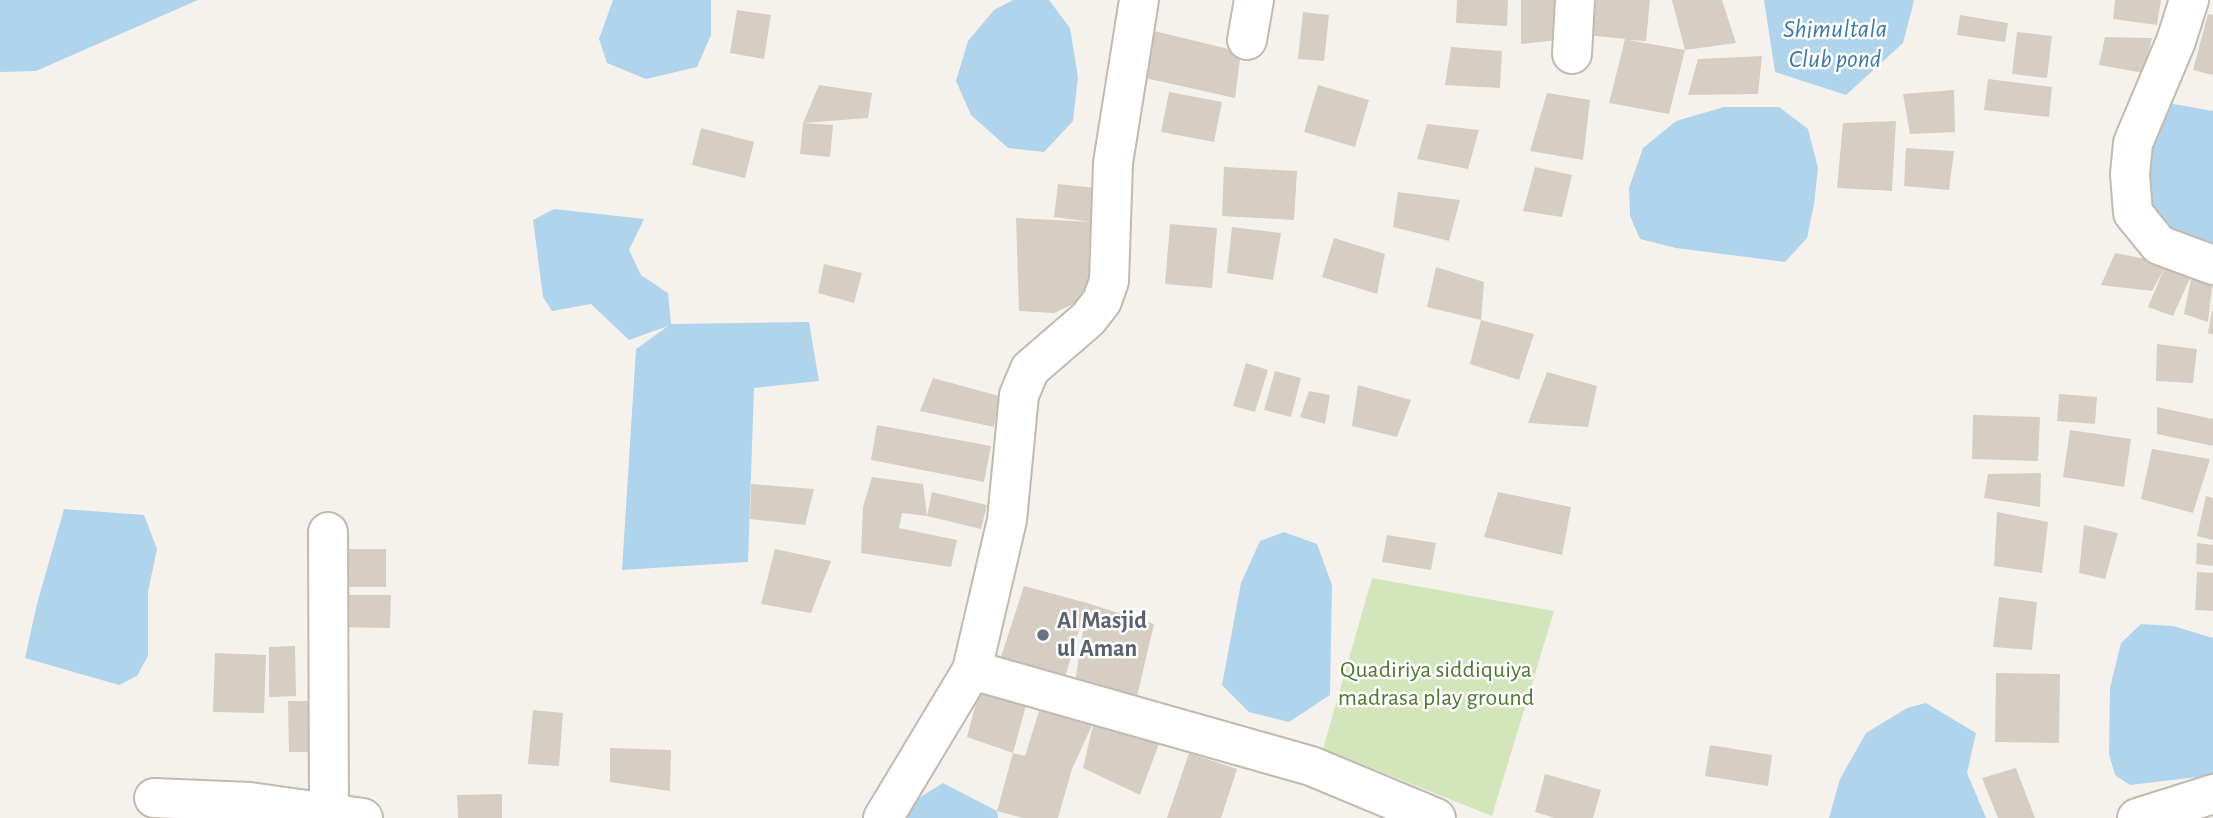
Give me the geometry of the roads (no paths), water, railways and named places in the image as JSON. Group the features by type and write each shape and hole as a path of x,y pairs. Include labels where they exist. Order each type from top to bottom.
{"street":[{"path":"883,818 972,670 1007,520 1019,395 1030,369 1088,318 1102,301 1109,281 1113,163 1139,0"},
{"path":"1247,40 1254,0"},
{"path":"1572,54 1575,0"},
{"path":"2189,0 2176,41 2133,143 2133,213 2159,245 2213,265"},
{"path":"154,798 250,802 346,815 328,532"},
{"path":"972,670 1311,766 1436,818"},
{"path":"2137,818 2213,794"}],"water":[{"path":"0,0 198,0 36,71 0,72"},
{"path":"613,0 711,0 711,35 697,67 646,79 607,63 599,39"},
{"path":"1013,0 1049,0 1070,28 1078,77 1073,121 1044,152 1008,148 971,115 956,81 968,41 994,10"},
{"name":"Shimultala Club pond","path":"1764,0 1914,1 1903,43 1846,95 1775,72"},
{"path":"2168,103 2213,111 2213,256 2146,231 2138,187"},
{"path":"1724,107 1779,107 1808,129 1818,168 1814,204 1807,238 1785,262 1676,248 1640,239 1630,216 1629,188 1643,148 1676,121"},
{"path":"554,209 644,219 629,250 641,275 668,293 671,324 809,322 819,381 754,388 748,562 622,570 636,349 668,326 629,340 591,304 552,311 543,297 533,220"},
{"path":"64,509 144,515 157,549 148,592 148,656 137,676 119,685 25,658"},
{"path":"1284,532 1317,544 1332,585 1330,695 1289,722 1249,712 1222,685 1241,583 1260,541"},
{"path":"2141,624 2173,626 2213,638 2213,775 2130,785 2115,775 2109,754 2110,688 2121,643"},
{"path":"1926,703 1976,733 1967,773 1986,818 1829,818 1840,779 1866,733 1907,708"},
{"path":"943,783 997,811 998,818 906,818 914,801"}],"place":[{"name":"Al Masjid ul Aman","path":"1043,635"}],"park label":[{"name":"Quadiriya siddiquiya madrasa play ground","path":"1436,684"}]}
